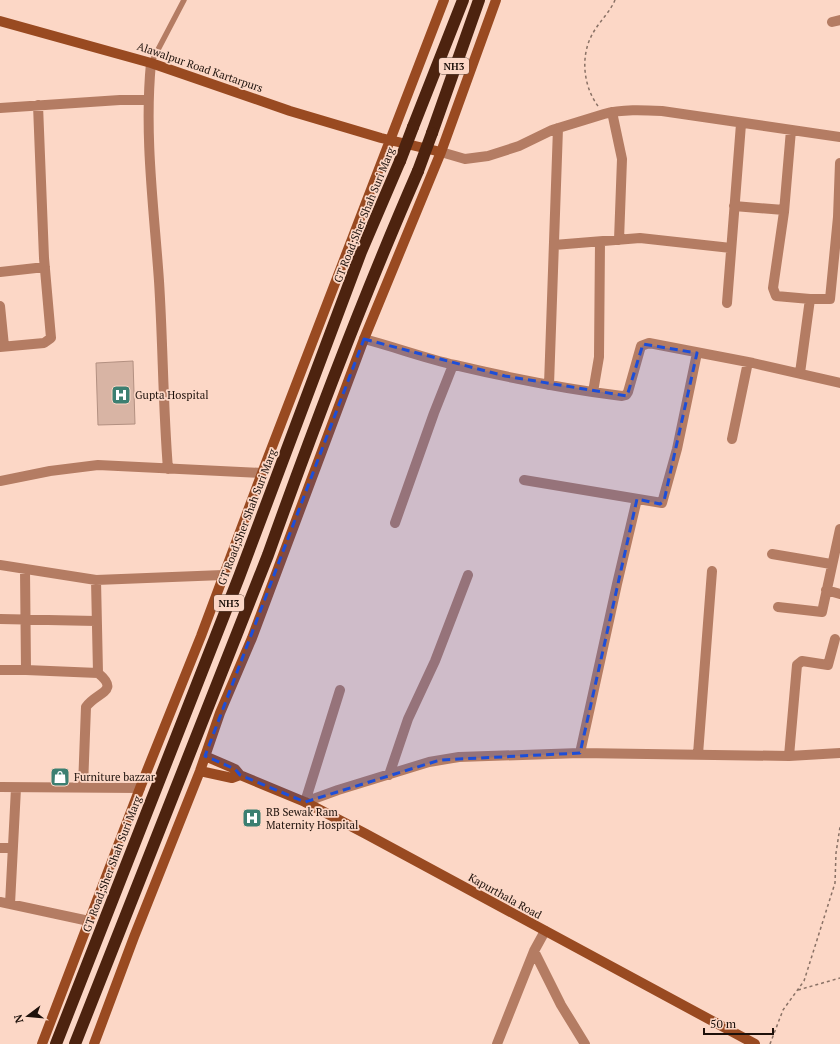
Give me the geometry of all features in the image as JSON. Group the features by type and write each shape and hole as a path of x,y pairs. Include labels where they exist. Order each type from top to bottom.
{"highway":[{"name":"GT Road;Sher Shah Suri Marg","path":"56,1044 239,577 361,252 400,161 463,0"},
{"name":"NH3","path":"75,1044 265,562 296,476 386,245 418,171 479,0"}],"main road":[{"path":"42,1044 140,788 202,636 262,473 444,0"},
{"path":"94,1044 137,929 206,756 220,713 252,638 364,339 441,152 496,0"},
{"name":"Alawalpur Road Kartarpurs","path":"0,22 151,63 290,111 441,152"},
{"name":"Kapurthala Road","path":"206,756 235,769 240,775 305,802 545,931 740,1040 755,1044"},
{"name":"Kapurthala Road","path":"200,770 232,778 240,775"}],"street":[{"path":"151,63 148,100 168,469"},
{"path":"0,108 120,100 148,100"},
{"path":"0,306 2,346 30,345 51,340 45,267 38,105"},
{"path":"441,152 465,159 488,156 505,152 558,128 608,113 662,111 741,124 840,137"},
{"path":"608,113 622,159 619,240"},
{"path":"727,303 741,124"},
{"path":"549,385 558,128"},
{"path":"791,130 784,210 773,290 776,296 827,300 830,298 838,217 840,163"},
{"path":"734,206 784,210"},
{"path":"554,245 649,238 731,248"},
{"path":"593,392 599,357 600,242"},
{"path":"0,272 45,267"},
{"path":"800,373 810,299"},
{"path":"364,339 454,365 549,385 593,392 626,395 640,348 645,344 748,362 840,383"},
{"path":"524,480 660,504 664,501 697,353"},
{"path":"732,439 748,362"},
{"path":"394,523 434,413 454,365"},
{"path":"0,481 50,471 98,465 262,473"},
{"path":"580,753 637,499"},
{"path":"778,607 821,612 840,529"},
{"path":"772,554 831,564"},
{"path":"0,565 96,580 223,576"},
{"path":"26,570 26,670"},
{"path":"698,754 712,571"},
{"path":"389,774 408,719 435,661 468,575"},
{"path":"96,580 98,672"},
{"path":"826,590 840,594"},
{"path":"0,618 96,620"},
{"path":"789,756 797,665 802,661 828,665 835,639"},
{"path":"0,670 98,672 107,680 108,684 106,691 90,703 86,710 83,787"},
{"path":"305,802 340,690"},
{"path":"305,802 338,790 429,762 459,757 580,753 635,755 698,754 789,756 840,753"},
{"path":"0,787 140,788"},
{"path":"16,788 12,848 5,903 89,921"},
{"path":"0,848 12,848"},
{"path":"497,1044 534,951 545,931"},
{"path":"534,951 561,1005 584,1044"}],"lane":[{"path":"151,63 184,0"}],"path":[{"path":"608,113 593,98 584,67 590,39 616,0"},
{"path":"770,1044 783,1010 804,981 835,883 836,853 840,827"},
{"path":"798,990 840,978"}],"highlighted area":[{"path":"364,339 505,376 627,396 643,344 697,353 664,501 660,504 637,499 580,753 440,760 305,802 240,775 235,769 205,756"}],"building":[{"path":"133,361 135,424 98,425 96,363"}],"place":[{"name":"Gupta Hospital","path":"121,395"},
{"name":"Furniture bazzar","path":"60,777"},
{"name":"RB Sewak Ram Maternity Hospital","path":"252,818"}]}
